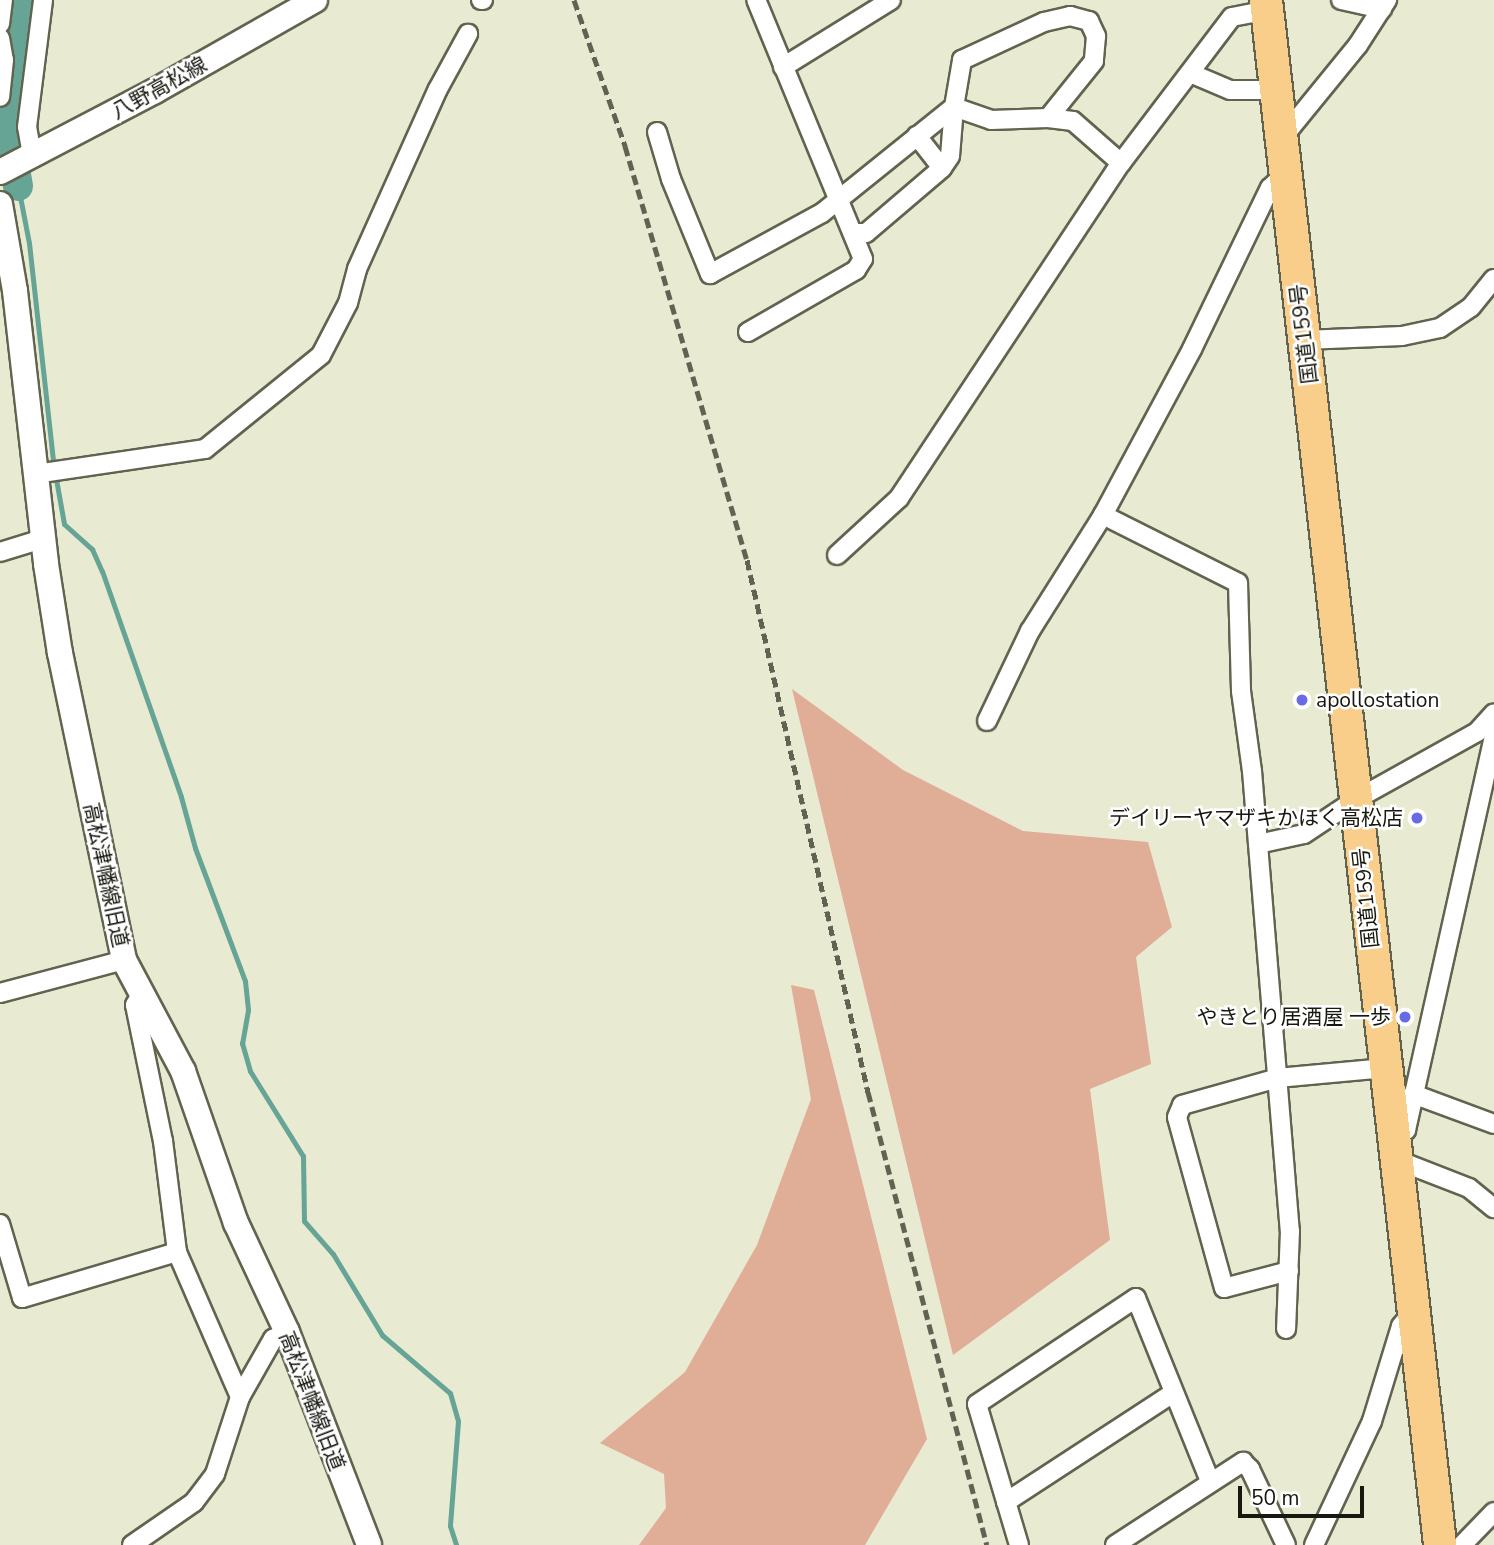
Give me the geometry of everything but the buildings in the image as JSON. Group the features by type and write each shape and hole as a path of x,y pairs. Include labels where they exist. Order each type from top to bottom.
{"highway":[{"name":"国道159号","path":"1266,5 1440,1545"}],"street":[{"path":"0,24 3,0"},
{"path":"14,165 27,127 43,0"},
{"name":"八野高松線","path":"14,165 155,91 315,0"},
{"path":"748,332 856,270 863,259 756,0"},
{"path":"783,67 891,0"},
{"path":"1283,137 1358,45 1385,4 1341,0"},
{"path":"837,555 899,498 1121,163 1233,17 1266,5"},
{"path":"853,233 866,233 942,169 950,156 954,107 962,60 1044,22 1070,16 1089,22 1096,37 1094,61 1048,118"},
{"path":"39,474 205,449 321,355 348,303 357,269 438,89 468,34"},
{"path":"0,38 4,60 0,97"},
{"path":"1190,74 1230,90 1277,90"},
{"path":"954,107 991,120 1048,118 1073,121 1121,163"},
{"path":"657,132 671,179 710,274 822,213 954,107"},
{"path":"917,136 942,169"},
{"path":"987,721 1030,631 1103,515 1192,349 1270,188 1285,174"},
{"name":"高松津幡線旧道","path":"0,204 17,303 39,474 42,539 60,653 124,960 183,1071 236,1223 287,1332 369,1545"},
{"path":"1304,340 1402,336 1440,328 1471,307 1494,279"},
{"path":"1103,515 1238,583 1241,691 1250,747 1290,1231 1286,1329"},
{"path":"0,552 42,539"},
{"path":"1258,845 1304,834 1355,800 1477,732 1494,713"},
{"path":"1494,735 1491,768 1406,1130 1396,1147 1469,1188 1494,1208"},
{"path":"0,992 124,960"},
{"path":"142,993 135,1005 163,1141 177,1252 240,1397"},
{"path":"1289,1271 1224,1288 1177,1117 1182,1105 1278,1078 1385,1068"},
{"path":"1413,1094 1494,1124"},
{"path":"0,1224 22,1298 177,1252"},
{"path":"1019,1545 977,1404 1136,1298 1210,1481"},
{"path":"1314,1545 1372,1421 1401,1326 1413,1312"},
{"path":"132,1545 194,1502 215,1474 240,1397 273,1339 287,1332"},
{"path":"1006,1502 1173,1394"},
{"path":"1115,1545 1243,1462 1250,1469 1286,1545"},
{"path":"1462,1545 1494,1512"}],"shaded area":[{"path":"792,689 903,770 1023,831 1148,842 1172,927 1136,957 1151,1064 1090,1089 1110,1240 953,1355"},
{"path":"791,985 814,990 927,1439 865,1545 639,1545 666,1508 664,1474 600,1443 685,1372 757,1245 811,1099"}],"waterway":[{"path":"18,186 10,139 26,0"},
{"path":"18,186 29,243 53,462 64,524 92,549 102,571 181,797 195,848 245,981 248,1010 242,1043 250,1071 303,1156 304,1221 333,1254 382,1335 450,1393 458,1421 450,1526 456,1545"}],"railway":[{"path":"574,0 625,146 747,560 868,1092 987,1545"}],"place":[{"name":"apollostation","path":"1302,700"},
{"name":"デイリーヤマザキかほく高松店","path":"1417,818"},
{"name":"やきとり居酒屋 一歩","path":"1405,1017"}]}
